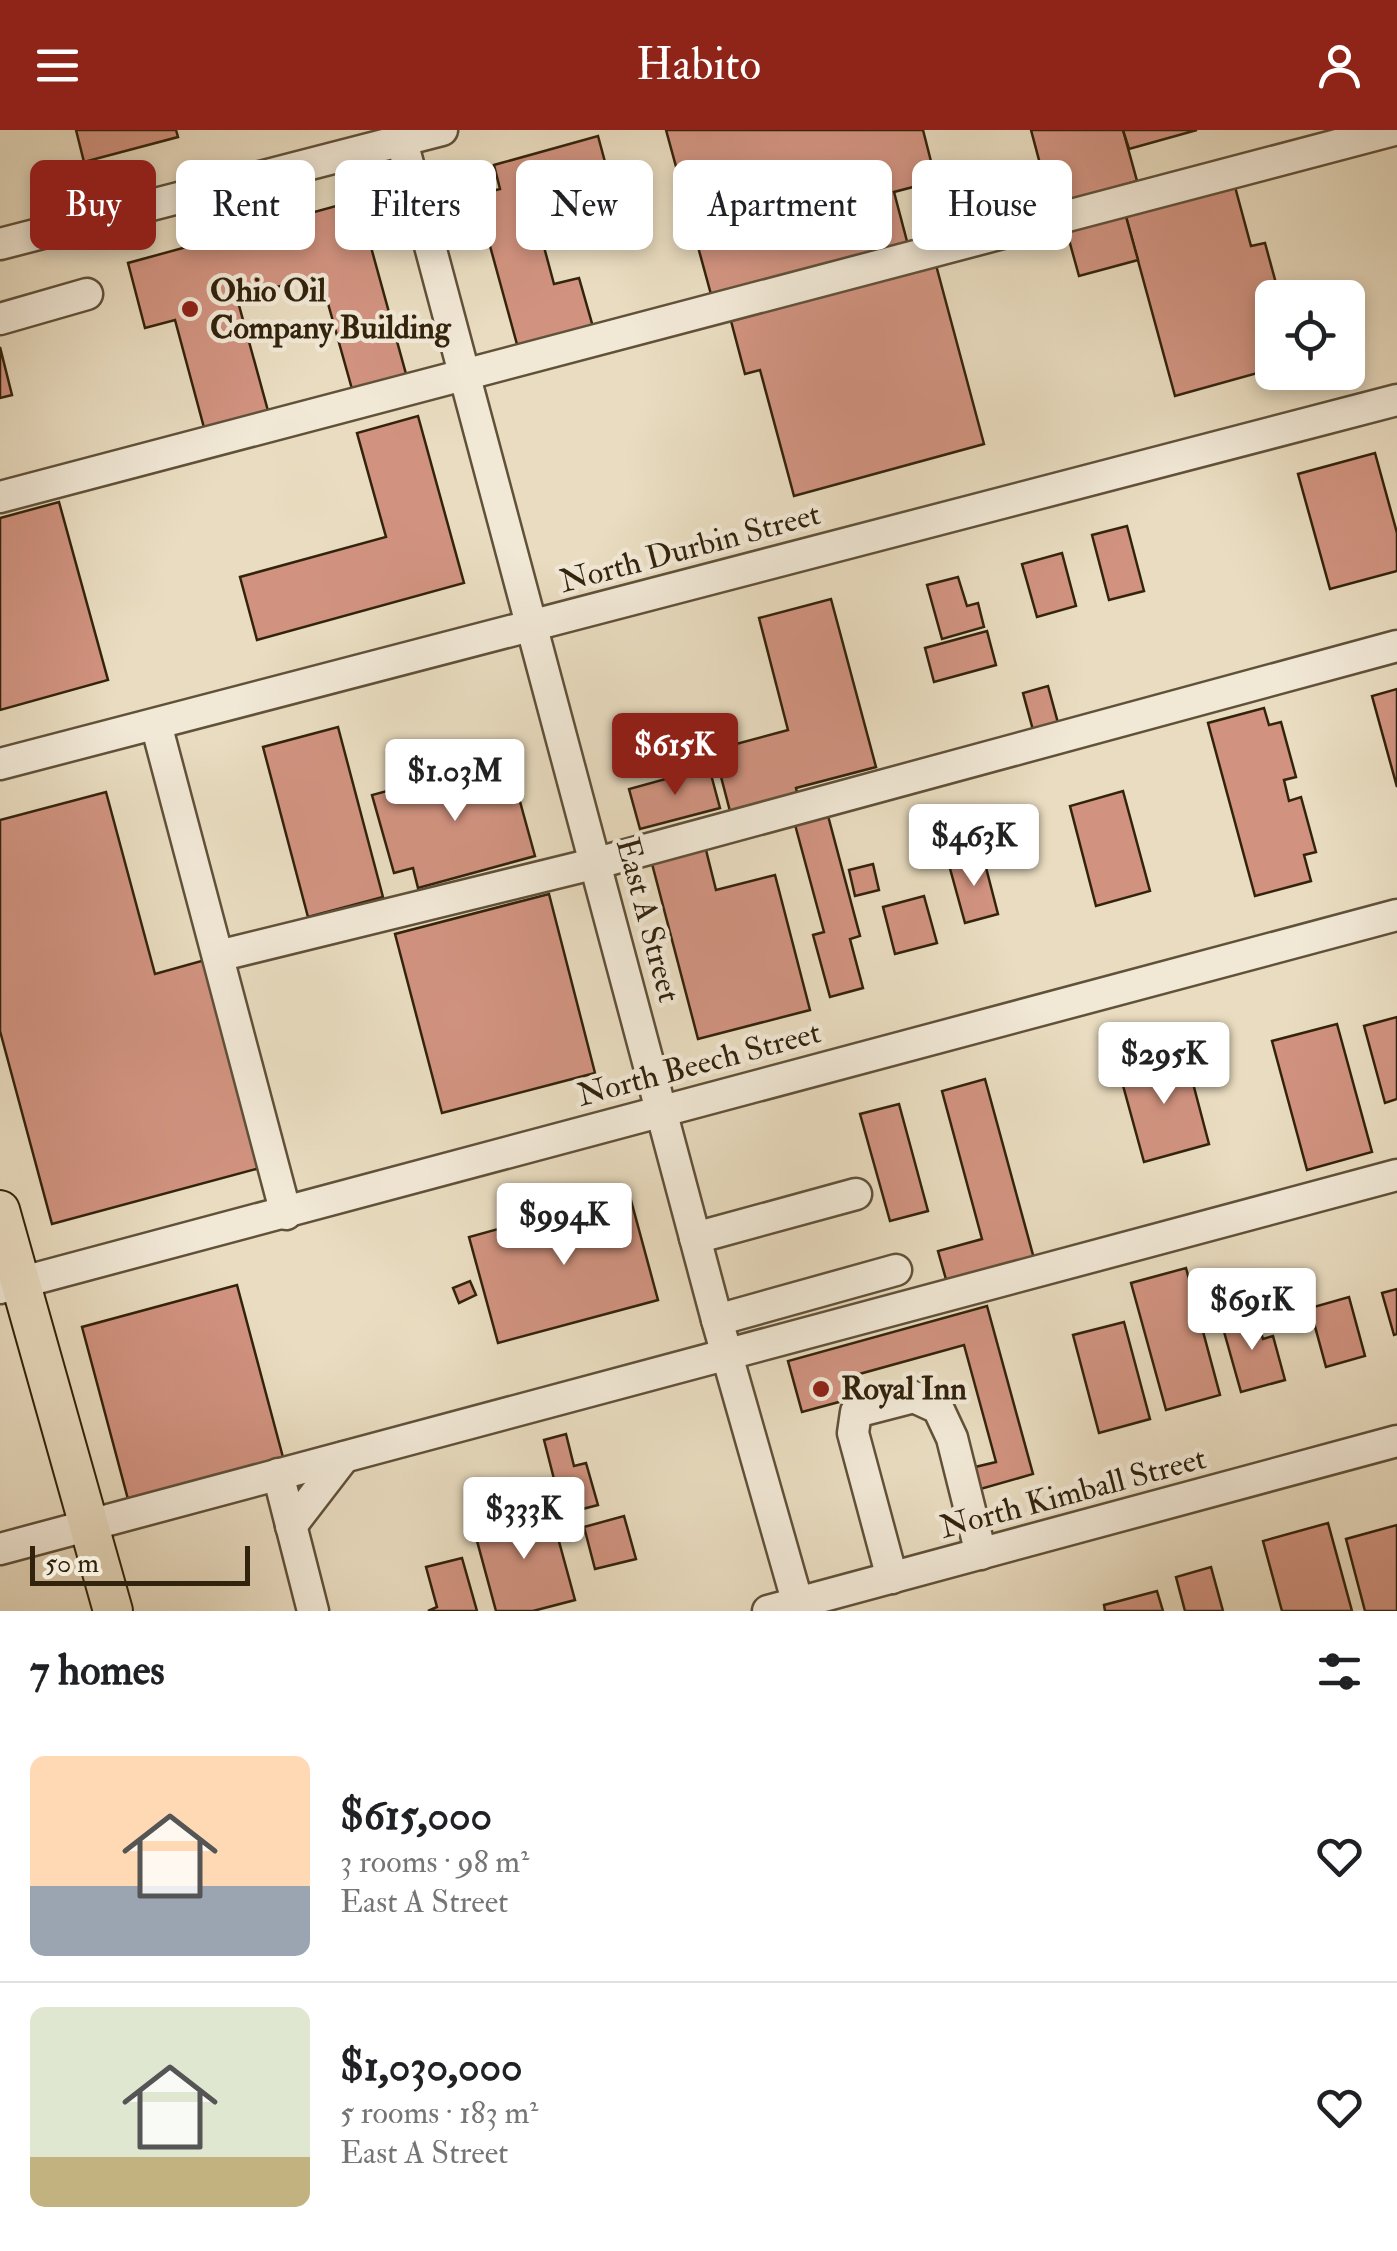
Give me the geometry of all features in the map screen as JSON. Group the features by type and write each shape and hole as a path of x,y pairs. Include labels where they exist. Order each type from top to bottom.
{"main road":[{"path":"0,1210 10,1285 89,1525 113,1611"}],"street":[{"path":"0,244 400,135 442,130"},
{"path":"0,497 1394,130"},
{"name":"East A Street","path":"400,135 716,1320 799,1607"},
{"path":"0,319 87,294"},
{"name":"North Durbin Street","path":"0,764 1397,400"},
{"path":"218,956 597,863 1397,646"},
{"path":"156,724 286,1214"},
{"name":"North Beech Street","path":"10,1285 1397,915"},
{"path":"0,1549 1397,1175"},
{"path":"695,1238 856,1194"},
{"path":"716,1320 896,1270"},
{"path":"892,1578 853,1432 856,1412 914,1397 938,1408 952,1438 981,1554"},
{"name":"North Kimball Street","path":"768,1611 799,1607 892,1578 1397,1441"},
{"path":"291,1526 344,1457"},
{"path":"278,1474 313,1611"}],"building":[{"path":"76,130 176,130 178,137 92,160 84,160"},
{"path":"666,130 923,130 931,160 912,160 912,187 894,192 908,245 892,249 892,160 674,160"},
{"path":"1031,130 1123,130 1137,181 1072,199 1072,160 1039,160"},
{"path":"1123,130 1197,130 1129,149"},
{"path":"598,136 604,160 516,160 516,250 545,250 554,284 579,278 593,327 518,348 491,250 496,250 496,190 500,189 496,164"},
{"path":"1234,183 1251,246 1265,243 1275,280 1255,280 1255,374 1175,396 1125,213"},
{"name":"Ohio Oil Company Building","path":"335,206 335,250 372,250 406,374 352,389 320,275 237,298 270,418 206,435 175,320 145,328 128,263 176,250 315,250 315,212"},
{"path":"1125,213 1138,260 1079,276 1072,250 1072,227"},
{"path":"699,250 890,250 712,298"},
{"path":"936,265 984,444 794,496 760,370 745,374 731,321"},
{"path":"0,347 12,395 0,398"},
{"path":"418,416 464,583 257,640 240,577 386,537 357,433"},
{"path":"1375,453 1397,533 1397,571 1330,589 1298,474"},
{"path":"59,502 108,680 0,710 0,518"},
{"path":"1127,526 1144,591 1109,600 1092,535"},
{"path":"1062,553 1076,606 1037,617 1022,564"},
{"path":"958,577 967,606 978,603 984,627 942,639 927,585"},
{"path":"831,599 876,767 796,788 798,797 731,815 714,750 788,730 759,618"},
{"path":"987,631 996,665 934,682 925,648"},
{"path":"1048,686 1058,723 1033,730 1023,693"},
{"path":"1397,689 1397,787 1372,696"},
{"path":"1264,708 1269,725 1281,722 1296,777 1284,780 1289,801 1301,797 1316,852 1304,855 1311,881 1255,896 1208,723"},
{"path":"338,727 383,897 308,917 263,747"},
{"path":"508,758 535,856 418,888 413,868 394,873 372,795"},
{"path":"709,767 720,808 640,829 629,789"},
{"path":"1123,791 1150,891 1096,906 1070,806"},
{"path":"106,792 155,974 205,960 260,1168 52,1224 0,1031 0,820"},
{"path":"827,812 860,936 850,939 863,988 830,997 813,935 824,932 794,821"},
{"path":"705,846 716,890 775,875 810,1010 698,1039 651,860"},
{"path":"983,856 998,914 965,923 949,865"},
{"path":"873,864 879,890 855,896 849,870"},
{"path":"549,894 595,1073 442,1113 395,934"},
{"path":"924,896 937,943 895,954 883,907"},
{"path":"1397,1017 1397,1099 1385,1103 1364,1026"},
{"path":"1337,1024 1372,1152 1307,1170 1272,1041"},
{"path":"1185,1053 1209,1144 1144,1162 1119,1071"},
{"path":"985,1079 1036,1266 949,1290 938,1251 982,1239 942,1091"},
{"path":"899,1104 928,1211 890,1221 860,1114"},
{"path":"629,1193 658,1300 498,1343 469,1237"},
{"path":"1186,1268 1220,1395 1166,1410 1131,1283"},
{"path":"470,1281 476,1295 459,1303 453,1288"},
{"path":"237,1285 284,1461 129,1503 82,1327"},
{"path":"1397,1289 1397,1334 1394,1335 1382,1293"},
{"path":"1349,1297 1365,1356 1326,1367 1310,1308"},
{"name":"Royal Inn","path":"987,1306 1033,1474 977,1490 971,1468 996,1462 964,1345 845,1378 850,1399 802,1412 788,1361"},
{"path":"1255,1312 1263,1339 1273,1336 1285,1380 1241,1392 1221,1321"},
{"path":"1124,1322 1150,1419 1099,1433 1073,1335"},
{"path":"566,1434 574,1466 586,1463 598,1505 563,1514 544,1440"},
{"path":"549,1505 575,1600 533,1611 496,1611 473,1526"},
{"path":"624,1516 636,1559 595,1569 584,1527"},
{"path":"1328,1523 1352,1611 1282,1611 1263,1541"},
{"path":"1397,1525 1397,1611 1365,1611 1346,1539"},
{"path":"462,1558 477,1611 428,1611 437,1607 426,1567"},
{"path":"1211,1567 1223,1611 1185,1611 1176,1577"},
{"path":"1157,1591 1163,1611 1105,1611 1104,1605"}],"place":[{"name":"Ohio Oil Company Building","path":"190,309"},
{"name":"Royal Inn","path":"821,1389"}]}
